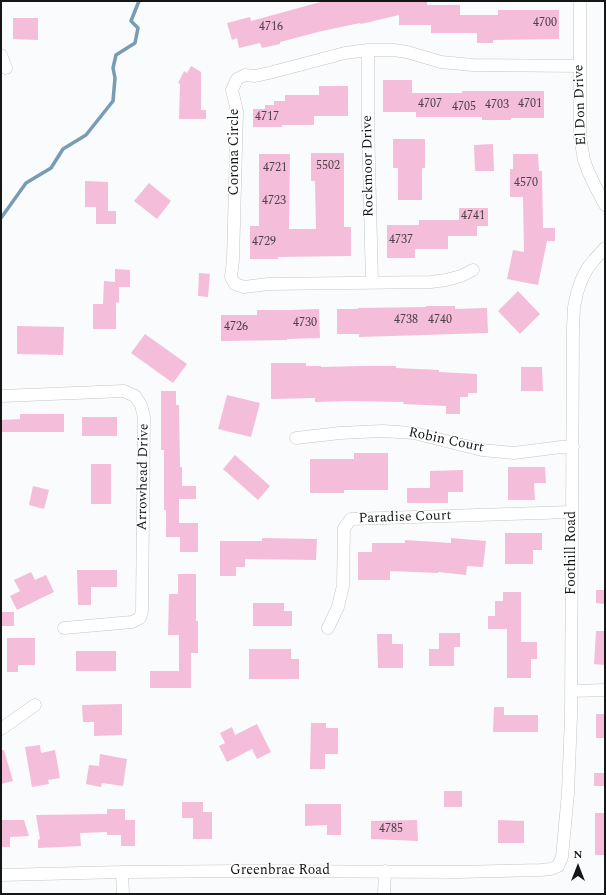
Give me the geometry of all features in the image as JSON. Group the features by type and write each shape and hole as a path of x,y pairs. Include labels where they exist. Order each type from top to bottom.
{"street":[{"name":"El Don Drive","path":"580,1 580,122 582,147 584,160 605,205"},
{"name":"Corona Circle","path":"473,270 461,276 431,282 268,284 244,287 234,284 231,277 233,260 237,111 232,90 236,80 245,75 255,76 345,53 368,50 394,50 441,62 473,65 580,66"},
{"name":"Rockmoor Drive","path":"368,50 368,125 372,282"},
{"path":"1,55 6,68"},
{"name":"Foothill Road","path":"558,866 562,858 568,793 572,691 574,306 581,281 587,269 605,248"},
{"name":"Arrowhead Drive","path":"1,396 124,391 135,396 141,405 144,417 142,611 140,618 132,622 64,628"},
{"name":"Robin Court","path":"296,438 382,431 414,433 490,451 514,453 561,447 573,447"},
{"name":"Paradise Court","path":"328,628 338,608 343,586 344,528 351,519 572,512"},
{"path":"572,691 605,690"},
{"path":"1,729 35,705"},
{"name":"Greenbrae Road","path":"1,875 122,872 458,872 541,870 551,869 558,866"},
{"path":"384,894 385,871"},
{"path":"122,872 123,894"}],"building":[{"path":"324,1 427,1 427,5 460,5 460,15 498,15 498,10 559,10 559,39 493,40 493,43 477,43 477,33 431,33 431,25 399,25 399,15 322,31 262,48 260,43 239,48 237,38 232,40 227,23 250,17 251,21"},
{"path":"13,18 38,18 38,40 13,39"},
{"path":"191,66 201,72 201,110 206,110 206,119 179,119 180,84 178,83 184,71 187,73"},
{"path":"383,80 412,80 412,93 462,93 462,91 544,91 544,118 482,120 482,117 416,117 416,112 383,112"},
{"path":"319,86 348,86 348,116 314,116 314,125 253,127 253,109 265,109 265,105 274,105 274,101 285,101 285,95 319,95"},
{"path":"393,139 425,139 425,168 422,168 422,200 398,200 398,168 393,168"},
{"path":"493,144 494,171 475,171 474,145"},
{"path":"311,153 344,153 344,227 351,227 351,256 250,259 250,226 259,226 259,154 290,154 289,229 316,229 315,181 311,181"},
{"path":"513,154 538,154 539,171 542,171 543,228 555,228 555,241 547,241 538,285 507,279 513,250 524,252 523,197 510,197 510,169 513,169"},
{"path":"85,181 108,182 108,211 116,211 116,224 96,224 96,207 85,207"},
{"path":"149,183 171,201 157,219 134,201"},
{"path":"459,208 488,208 488,226 477,226 477,236 448,236 448,249 415,249 415,258 387,258 387,225 419,225 419,220 459,220"},
{"path":"115,269 130,270 130,287 119,287 119,303 116,302 116,329 93,329 93,304 103,304 104,281 115,282"},
{"path":"199,273 210,274 208,297 198,296"},
{"path":"518,291 540,314 520,334 498,311"},
{"path":"455,306 455,309 487,308 488,333 359,337 359,334 337,334 337,309"},
{"path":"319,309 320,338 221,341 221,315 257,315 257,310"},
{"path":"17,326 64,327 63,355 17,354"},
{"path":"145,334 187,364 173,383 131,353"},
{"path":"271,363 306,363 306,366 321,367 396,366 396,368 477,374 477,393 468,393 468,397 460,397 460,414 446,414 446,406 403,404 404,402 315,402 315,398 271,399"},
{"path":"521,367 542,367 543,391 521,391"},
{"path":"161,391 176,391 176,405 179,405 180,467 182,467 182,486 196,486 196,499 179,499 179,523 198,523 198,552 180,552 180,537 166,537 166,510 164,510 164,450 161,450"},
{"path":"227,395 260,403 251,437 218,429"},
{"path":"20,414 64,414 64,432 1,432 1,420 20,419"},
{"path":"82,417 117,417 117,436 82,436"},
{"path":"354,453 388,453 388,490 344,490 344,493 310,493 310,459 354,459"},
{"path":"235,455 270,486 258,500 223,469"},
{"path":"91,464 111,464 111,504 91,504"},
{"path":"508,467 545,467 546,483 534,483 535,500 508,500"},
{"path":"463,470 463,492 448,492 448,503 407,503 407,488 430,488 430,471"},
{"path":"33,486 49,490 44,509 29,505"},
{"path":"505,533 542,533 542,550 533,550 533,564 505,564"},
{"path":"262,538 317,539 316,560 245,559 245,567 236,567 236,576 220,576 220,541 262,541"},
{"path":"451,538 486,541 483,567 467,566 466,575 438,572 390,571 390,580 358,580 358,552 372,552 372,543 405,543 405,540 451,543"},
{"path":"77,570 117,570 117,587 91,587 91,605 78,605"},
{"path":"31,572 35,580 46,575 54,592 17,610 10,596 20,591 14,580"},
{"path":"178,574 196,574 198,653 191,653 191,688 150,688 150,671 179,671 179,635 168,635 169,594 178,594"},
{"path":"596,590 605,590 605,604 596,603"},
{"path":"503,592 521,592 521,642 537,642 537,659 531,659 531,678 507,678 507,629 488,629 488,616 495,616 495,601 503,601"},
{"path":"253,603 284,603 284,611 292,611 292,626 253,626"},
{"path":"1,612 14,612 14,626 1,626"},
{"path":"596,631 605,631 605,665 594,664"},
{"path":"439,633 460,633 460,647 454,647 454,666 429,666 429,649 439,649"},
{"path":"377,634 392,634 392,644 403,644 403,668 378,668"},
{"path":"7,638 35,638 35,665 18,665 18,672 7,672"},
{"path":"249,649 291,649 291,659 299,659 299,679 249,679"},
{"path":"76,651 116,651 116,671 76,671"},
{"path":"122,704 122,735 94,736 94,722 83,722 82,705"},
{"path":"494,707 504,707 504,715 538,715 538,732 493,732"},
{"path":"596,714 605,714 605,738 596,738"},
{"path":"311,723 326,723 326,728 338,728 338,754 325,754 325,769 310,769"},
{"path":"257,724 271,752 257,759 252,749 227,762 219,746 225,743 220,733 232,727 235,735"},
{"path":"40,745 41,753 55,750 60,778 48,780 49,784 32,787 25,747"},
{"path":"1,750 4,750 13,781 1,784"},
{"path":"100,754 127,759 123,786 102,783 101,787 86,784 89,765 99,766"},
{"path":"594,773 605,773 605,786 594,786"},
{"path":"444,791 462,791 462,807 444,807"},
{"path":"182,802 203,802 203,812 212,812 212,839 193,839 193,818 182,818"},
{"path":"305,804 341,804 341,835 327,835 327,825 305,826"},
{"path":"107,809 125,809 125,820 135,820 135,846 121,846 121,835 107,835 107,832 80,833 81,846 38,848 38,840 40,839 36,815 107,814"},
{"path":"595,813 605,813 605,855 595,855"},
{"path":"1,820 24,820 29,836 10,837 10,847 1,847"},
{"path":"417,820 418,841 371,839 371,821"},
{"path":"498,820 524,821 524,843 498,843"}],"waterway":[{"path":"1,218 26,183 51,168 63,149 86,135 113,101 115,78 113,68 116,55 135,43 138,28 131,21 139,1"}]}
